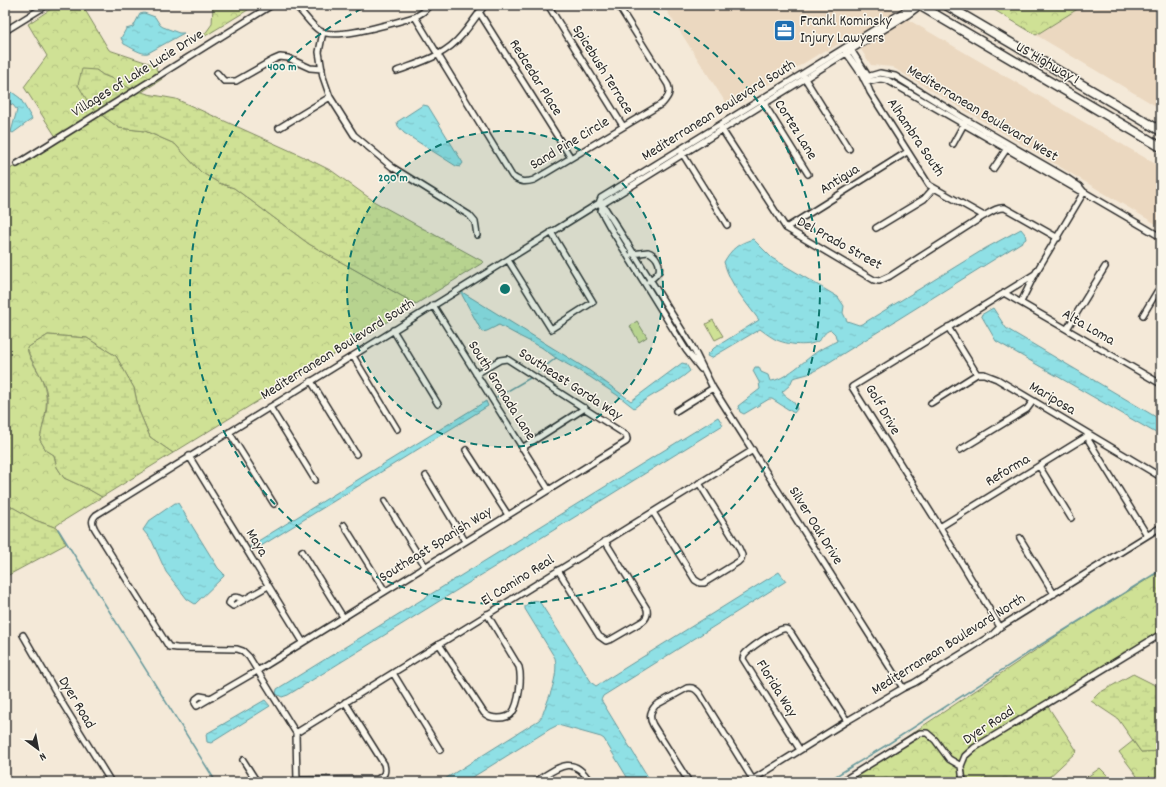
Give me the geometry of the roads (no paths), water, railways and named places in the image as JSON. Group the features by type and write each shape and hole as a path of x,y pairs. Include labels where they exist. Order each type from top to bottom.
{"main road":[{"name":"US Highway 1","path":"918,5 1161,147"},
{"name":"US Highway 1","path":"946,5 1161,131"}],"street":[{"path":"6,29 46,5"},
{"name":"Villages of Lake Lucie Drive","path":"16,164 272,5"},
{"path":"294,5 310,23 323,32 335,34 346,33 415,17 430,5"},
{"path":"397,71 438,56 447,50 458,40 485,5"},
{"name":"Spicebush Terrace","path":"548,5 623,126"},
{"name":"Sand Pine Circle","path":"415,17 512,176 519,181 526,183 663,103 669,95 670,90 668,85 618,5"},
{"name":"Mediterranean Boulevard South","path":"257,671 249,657 240,649 177,648 169,646 96,529 92,521 96,514 551,232 604,203 681,152 918,5"},
{"name":"Redcedar Place","path":"479,12 571,158"},
{"path":"323,32 319,52 330,97 354,135 392,167 469,215 475,222 477,235"},
{"name":"Alhambra South","path":"847,49 866,79 870,92 924,179 934,188 984,216"},
{"path":"217,73 224,81 236,81 280,57 288,58 310,68 322,69"},
{"path":"803,76 849,149"},
{"name":"Mediterranean Boulevard West","path":"866,79 887,80 965,122 1078,190 1084,192 1161,237"},
{"path":"279,128 330,97"},
{"name":"Cortez Lane","path":"762,102 808,174"},
{"path":"952,144 965,122"},
{"name":"Del Prado Street","path":"721,127 786,228 874,280 879,281 890,276 984,216"},
{"path":"993,169 1008,147"},
{"path":"681,152 727,225"},
{"name":"Antigua","path":"786,228 907,152"},
{"path":"876,228 924,198 934,188"},
{"name":"Golf Drive","path":"1021,302 1035,274 1058,238 1084,192"},
{"name":"Silver Oak Drive","path":"600,205 600,211 631,255 651,280 692,346 713,388 903,688"},
{"path":"984,216 1000,207 1004,208 1058,238"},
{"path":"508,260 551,329 593,302 551,232"},
{"path":"631,255 648,252 655,256 659,266 659,271 651,280 645,283"},
{"name":"Silver Oak Drive","path":"631,255 645,283 686,350 707,377"},
{"path":"1067,329 1105,267"},
{"name":"Golf Drive","path":"1000,627 940,527 852,387 1035,274"},
{"path":"1143,314 1161,285"},
{"name":"Alta Loma","path":"1004,293 1161,384"},
{"name":"South Granada Lane","path":"433,305 549,490"},
{"path":"930,403 977,374 948,327"},
{"path":"393,330 438,404"},
{"path":"353,356 397,429"},
{"name":"Southeast Gorda Way","path":"476,374 500,360 507,359 630,438"},
{"name":"Mariposa","path":"977,374 984,374 997,379 1161,477"},
{"path":"310,381 356,454"},
{"path":"676,411 713,388"},
{"path":"960,450 1027,409 1033,401"},
{"path":"270,407 315,480"},
{"path":"522,448 585,408"},
{"path":"229,432 274,504"},
{"path":"1089,435 1089,442 1147,535"},
{"name":"Reforma","path":"940,527 1089,435"},
{"name":"Southeast Spanish Way","path":"210,698 257,671 626,442 630,438"},
{"path":"466,450 508,515"},
{"name":"El Camino Real","path":"296,733 753,450"},
{"name":"Maya","path":"189,456 303,642"},
{"path":"1039,466 1071,518"},
{"path":"426,476 466,541"},
{"path":"652,512 697,582 704,583 738,562 742,555 699,483"},
{"path":"385,501 425,566"},
{"path":"344,525 385,591"},
{"name":"Mediterranean Boulevard North","path":"751,781 847,721 914,683 971,648 993,634 1000,627 1161,527"},
{"path":"1020,538 1054,594"},
{"path":"558,570 599,636 606,641 643,621 647,618 647,609 606,542"},
{"path":"302,551 343,617"},
{"path":"244,600 268,586"},
{"path":"439,644 484,713 492,718 508,716 513,712 516,703 520,680 519,667 486,614"},
{"name":"Florida Way","path":"800,750 744,659 745,652 768,637 784,628 788,629 847,721"},
{"name":"Dyer Road","path":"23,634 64,706 111,782"},
{"name":"Dyer Road","path":"841,782 920,733 927,733 935,740 949,759 961,766 965,756 974,748 1161,634"},
{"path":"257,671 296,733 297,781 384,779 384,764 345,702"},
{"path":"392,673 440,750"},
{"path":"689,782 650,718 652,709 690,687 694,688 700,694 751,781"},
{"path":"243,760 257,782"},
{"path":"534,782 558,768 567,765 577,767 590,782"},
{"path":"961,766 963,782"}],"water":[{"path":"144,13 155,17 163,27 179,33 184,33 148,53 142,53 124,44 121,38 126,29 133,27 140,14"},
{"path":"5,87 20,98 32,119 13,133 11,132 17,110 13,105 5,102"},
{"path":"423,105 428,106 463,163 460,167 456,166 404,133 398,126 397,122"},
{"path":"1021,229 1025,234 1026,239 1022,242 820,368 808,374 793,378 790,385 782,392 796,405 797,409 794,413 772,399 769,399 744,414 740,412 738,406 760,389 759,382 753,371 755,367 759,367 761,372 768,375 770,381 776,380 788,374 818,351 837,341 835,334 831,330 827,332 820,340 814,343 802,345 782,342 769,336 760,329 711,358 707,356 714,348 759,320 734,285 724,262 733,250 739,245 748,241 753,239 772,258 838,297 844,306 843,313 847,321 859,325 986,248"},
{"path":"462,292 590,371 631,401 682,363 686,364 690,371 634,408 590,377 556,358 541,347 499,325 482,332 462,295"},
{"path":"993,308 1006,328 1009,330 1161,420 1161,436 996,341 981,315"},
{"path":"486,401 488,406 253,551 250,546"},
{"path":"718,417 723,425 288,695 282,697 276,694 277,689"},
{"path":"175,503 178,503 224,576 195,604 187,599 166,572 152,541 143,530 149,521"},
{"path":"779,572 786,581 603,696 601,700 651,782 630,782 604,739 601,737 558,725 465,782 440,782 539,720 542,716 552,688 556,673 556,665 555,658 525,609 525,606 530,602 535,600 539,601 592,683 596,686"},
{"path":"265,700 270,706 211,743 207,742 206,734"}],"waterway":[{"path":"538,372 556,358"},
{"path":"497,397 530,378"},
{"path":"58,529 216,782"},
{"path":"826,782 1161,570"}],"place":[{"name":"Frankl Kominsky Injury Lawyers","path":"784,31"}]}
